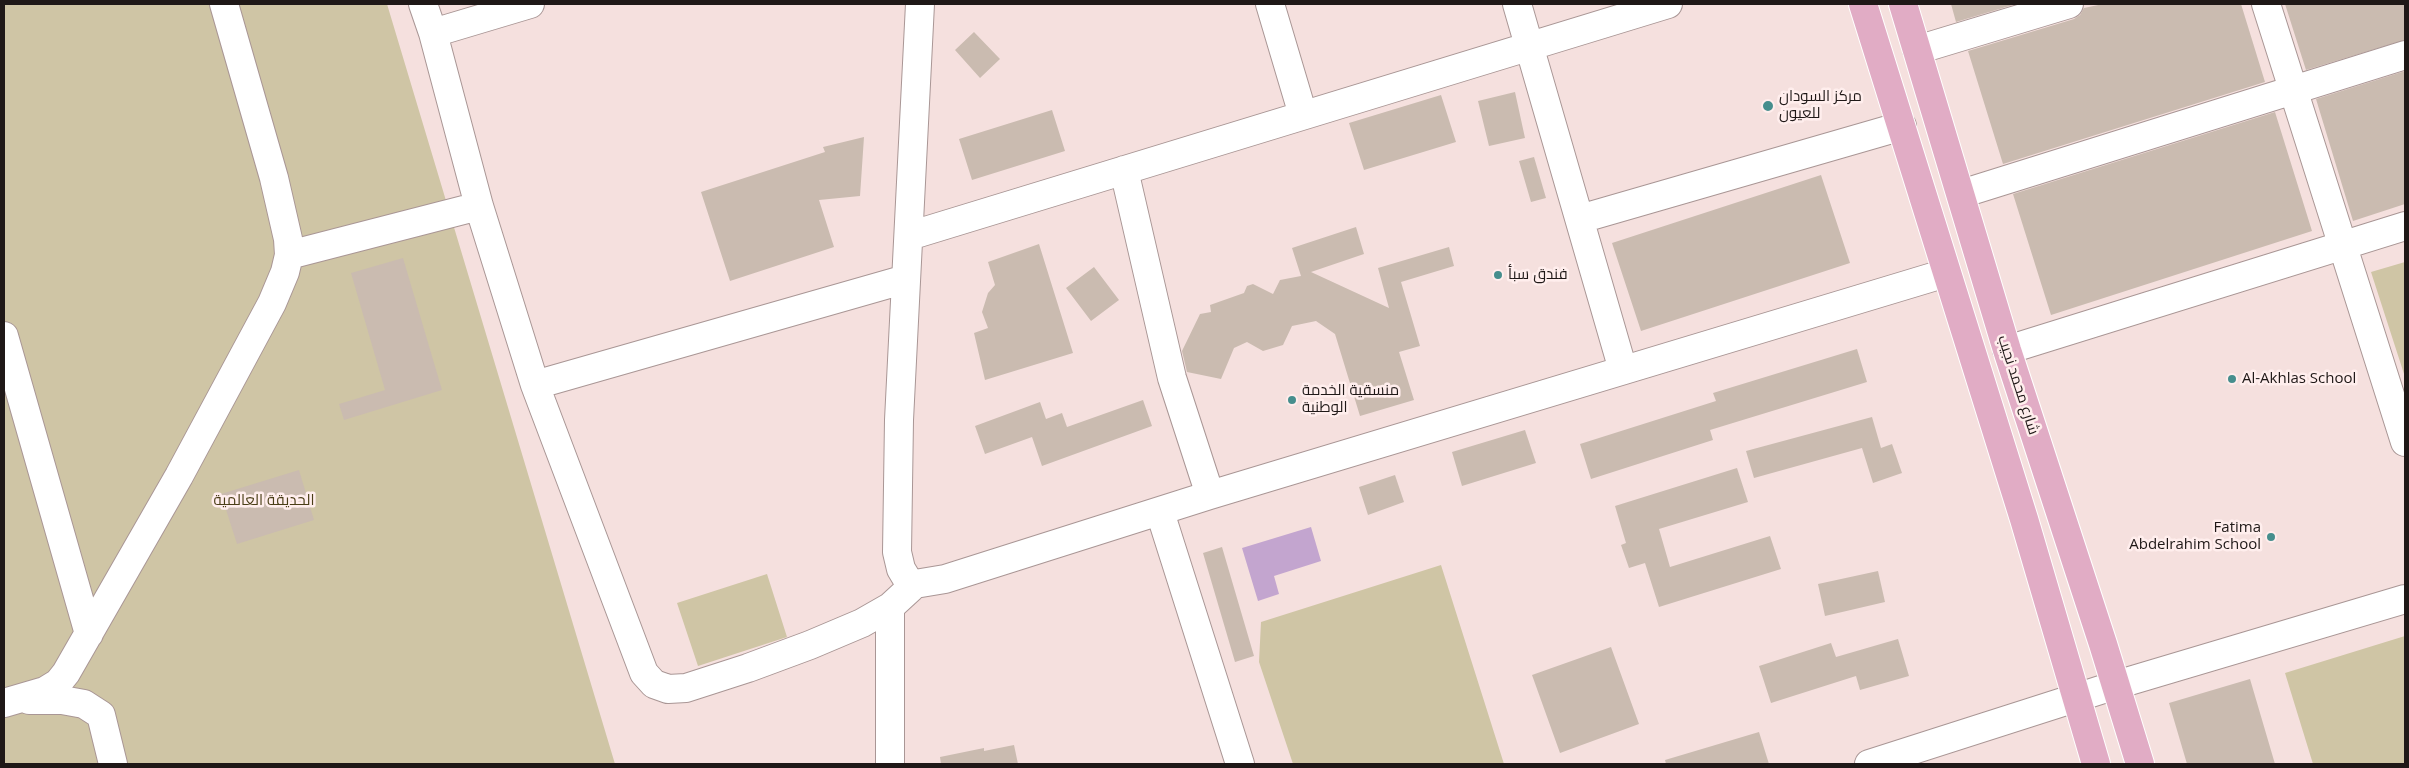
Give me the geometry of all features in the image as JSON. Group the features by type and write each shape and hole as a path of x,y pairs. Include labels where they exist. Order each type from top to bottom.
{"main road":[{"path":"1863,4 2064,655 2094,760"},
{"name":"شارع محمد نجيب","path":"1903,4 2007,350 2137,754"},
{"path":"2064,655 2071,662 2079,666 2085,665 2102,654 2103,644"},
{"path":"2094,760 2101,744 2112,740 2125,740 2137,754"}],"street":[{"path":"8,702 46,691 58,683 66,672 180,476 272,303 285,272 289,255 274,178 224,4"},
{"path":"423,4 433,33 479,206 535,385 644,673 654,684 668,688 686,688 810,645 862,623 890,607 915,584 945,579 1210,495 1946,273"},
{"path":"433,33 530,4"},
{"path":"915,584 907,579 901,568 897,552 899,420 920,4"},
{"path":"1270,4 1303,115"},
{"path":"1517,4 1623,370"},
{"path":"909,236 1668,4"},
{"path":"1917,50 2069,4"},
{"path":"2266,4 2405,442"},
{"path":"1961,194 2405,55"},
{"path":"1580,219 1902,126"},
{"path":"1124,170 1172,378 1210,495"},
{"path":"289,255 479,206"},
{"path":"2007,350 2342,244 2405,226"},
{"path":"535,385 906,279"},
{"path":"4,336 88,634"},
{"path":"1160,512 1240,764"},
{"path":"1869,764 2116,685 2405,599"},
{"path":"890,607 890,764"},
{"path":"8,702 62,700 84,704 100,715 113,764"}],"green space":[{"name":"الحديقة العالمية","path":"4,4 387,4 615,764 4,764"},
{"path":"2405,262 2405,377 2371,272"},
{"path":"1441,565 1504,764 1293,764 1259,662 1261,622"},
{"path":"767,574 787,637 698,666 677,603"},
{"path":"2405,636 2405,764 2313,764 2285,673"}],"shaded area":[{"path":"1311,527 1321,561 1274,576 1279,594 1258,601 1242,548"}],"building":[{"path":"1951,4 2016,4 1956,22"},
{"path":"2103,4 2241,4 2265,82 2003,164 1968,51 2074,19 2080,15 2084,8"},
{"path":"2285,4 2405,4 2405,40 2306,70"},
{"path":"974,32 1000,59 980,78 955,50"},
{"path":"2405,71 2405,204 2353,221 2316,99"},
{"path":"1515,92 1525,138 1489,146 1478,101"},
{"path":"1441,95 1456,142 1364,170 1349,123"},
{"path":"1052,110 1065,151 972,180 959,139"},
{"path":"2275,112 2312,231 2051,315 2013,194"},
{"path":"864,137 860,196 819,200 834,247 730,281 701,192 825,152 823,147"},
{"path":"1534,157 1546,198 1531,202 1519,161"},
{"path":"1821,175 1850,263 1641,331 1612,243"},
{"path":"1356,227 1364,254 1311,272 1389,308 1378,268 1449,247 1454,266 1401,282 1420,346 1399,352 1414,400 1360,416 1335,334 1316,321 1292,326 1283,345 1263,351 1247,342 1234,348 1221,379 1187,372 1182,351 1200,314 1211,312 1210,305 1244,293 1247,286 1253,284 1273,294 1280,280 1301,276 1292,248"},
{"path":"1039,244 1073,353 985,380 974,333 988,328 982,312 988,293 995,285 988,262"},
{"path":"403,258 442,390 344,420 339,404 385,390 351,273"},
{"path":"1094,267 1119,300 1091,321 1066,288"},
{"path":"1857,349 1867,382 1710,430 1713,440 1591,479 1580,444 1716,401 1713,393"},
{"path":"1143,400 1152,426 1042,466 1032,437 985,454 975,426 1040,402 1046,419 1062,413 1067,427"},
{"path":"1872,417 1881,448 1892,444 1902,473 1873,483 1862,448 1754,478 1746,451"},
{"path":"1525,430 1536,463 1462,486 1452,452"},
{"path":"1737,468 1748,502 1659,529 1670,567 1770,536 1781,569 1659,607 1645,563 1629,568 1621,545 1626,543 1615,506"},
{"path":"299,470 314,520 237,544 221,494"},
{"path":"1395,475 1404,502 1368,515 1359,487"},
{"path":"1222,547 1254,656 1235,662 1203,553"},
{"path":"1878,571 1885,602 1825,616 1818,584"},
{"path":"1898,639 1909,676 1860,690 1856,676 1771,703 1759,666 1831,643 1836,657"},
{"path":"1611,647 1639,724 1560,753 1532,675"},
{"path":"2250,679 2275,764 2187,764 2169,703"},
{"path":"1759,732 1769,764 1666,764 1665,760"},
{"path":"1014,745 1018,764 941,764 940,757 984,748 984,751"}],"place":[{"name":"مركز السودان للعيون","path":"1768,106"},
{"name":"فندق سبأ","path":"1498,275"},
{"name":"Al-Akhlas School","path":"2232,379"},
{"name":"منسقية الخدمة الوطنية","path":"1292,400"},
{"name":"Fatima Abdelrahim School","path":"2271,537"}]}
